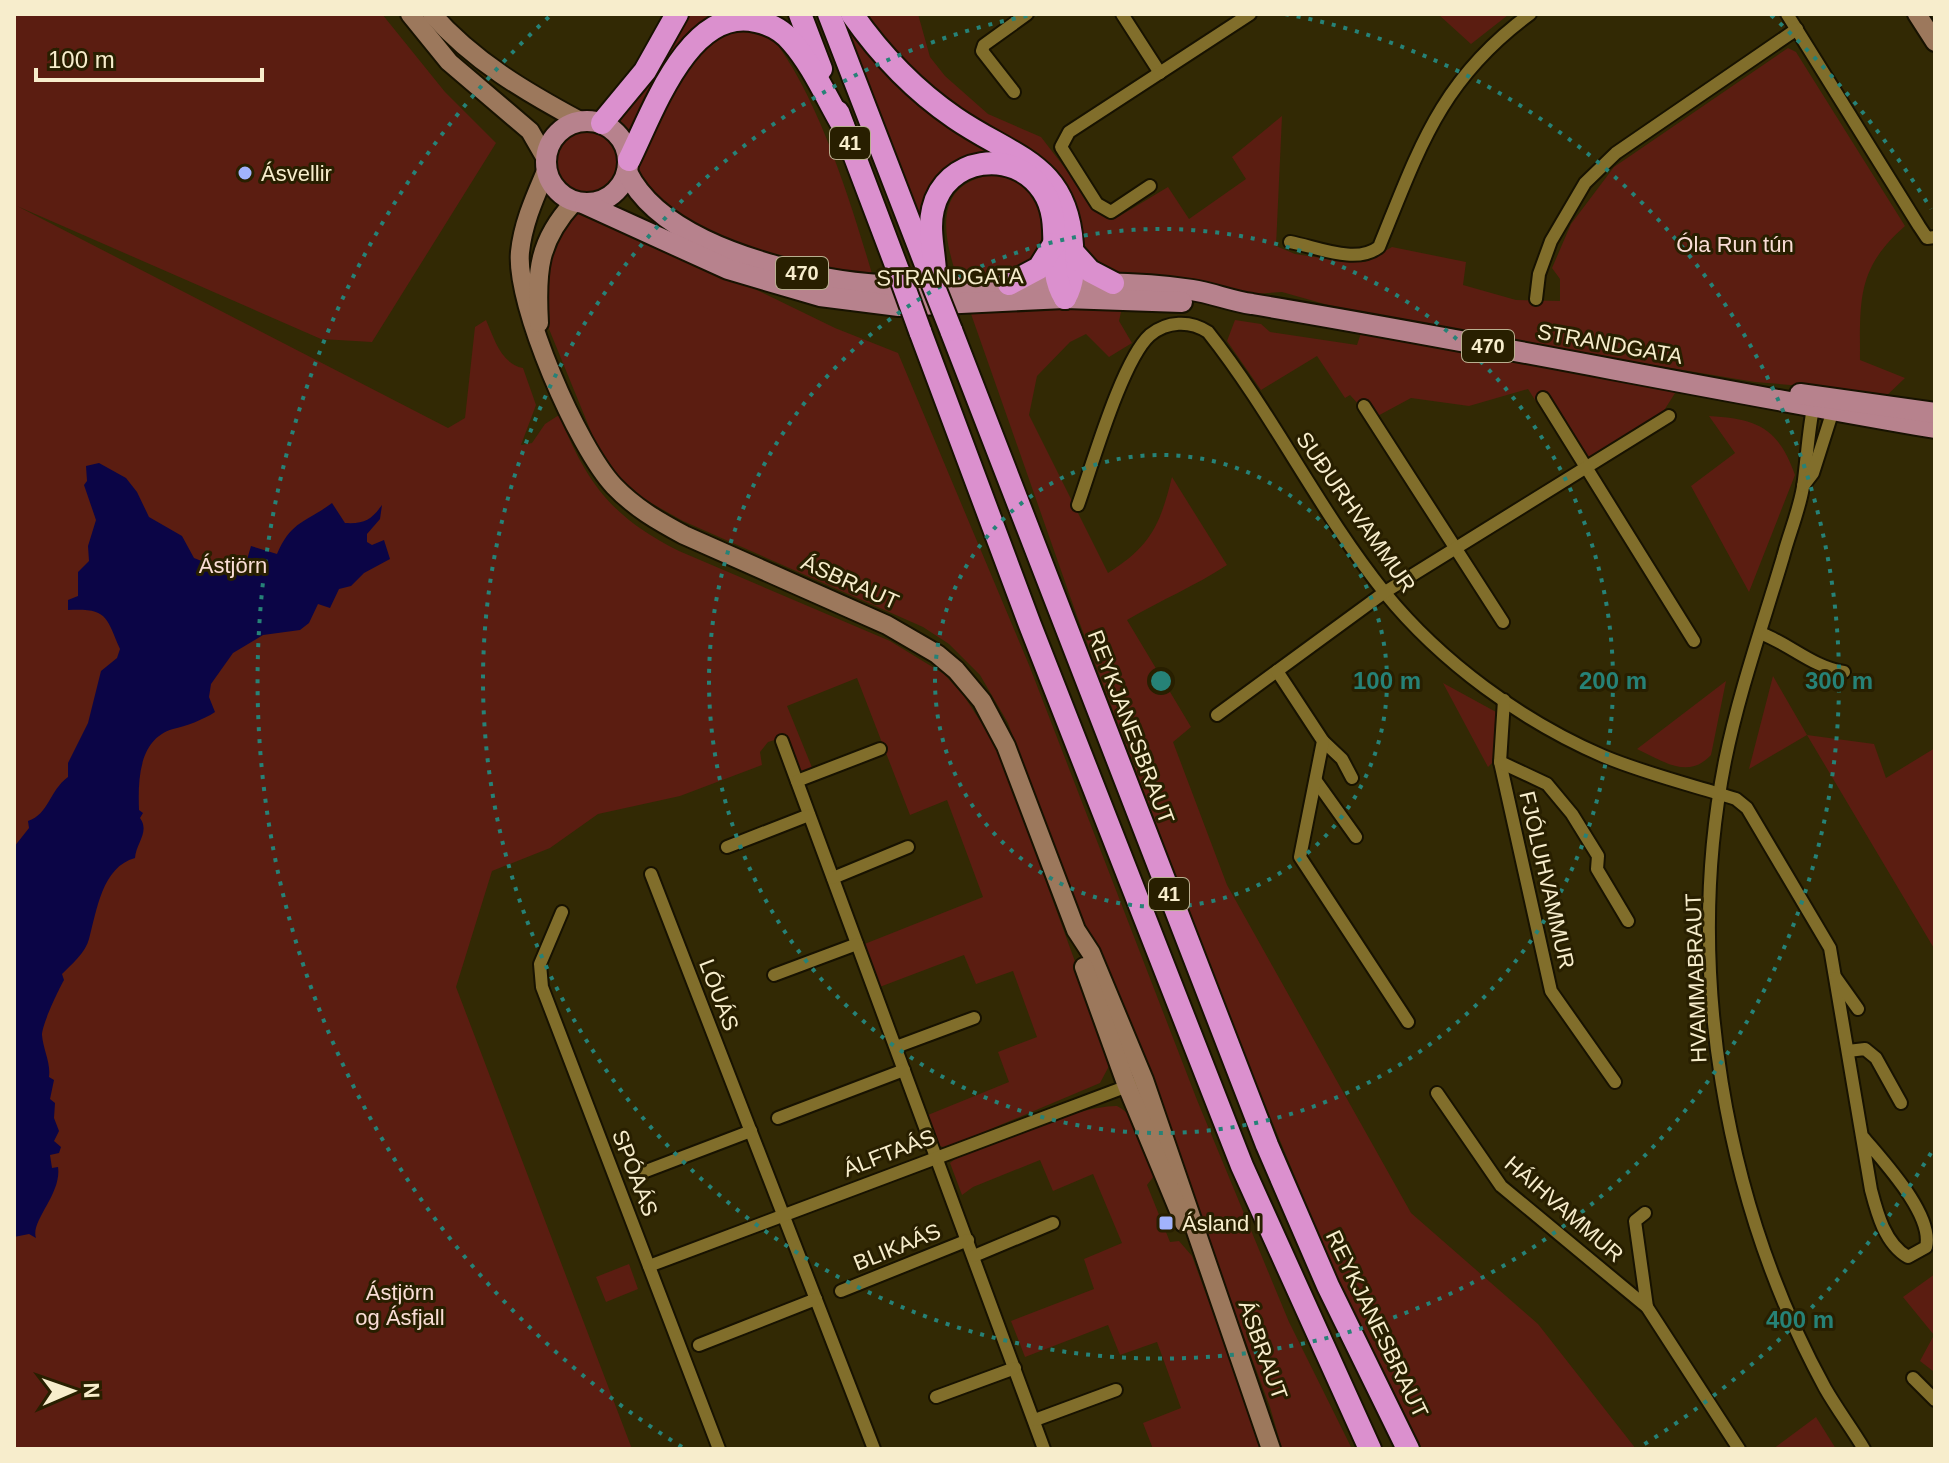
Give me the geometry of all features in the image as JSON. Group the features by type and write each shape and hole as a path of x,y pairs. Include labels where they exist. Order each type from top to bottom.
{"highway":[{"path":"591,122 645,71 677,14"},
{"name":"41","path":"800,14 1030,625 1242,1166 1370,1449"},
{"name":"REYKJANESBRAUT","path":"829,14 932,271 939,299 1267,1145 1328,1286 1408,1449"},
{"path":"852,14 908,81 955,118 1022,156 1051,180 1066,208 1064,287"},
{"path":"628,166 683,56 710,30 735,20 748,19 771,26 792,41 843,126"},
{"path":"932,271 933,208 950,178 975,165 1007,164 1032,179 1050,207 1063,247 1090,271 1113,283"},
{"path":"1009,284 1039,268 1063,247"}],"main road":[{"path":"546,164 548,147 561,129 591,122"},
{"name":"470","path":"591,122 620,136 628,166"},
{"name":"470","path":"546,164 556,190 579,203"},
{"path":"579,203 607,198 616,192 628,166"},
{"name":"STRANDGATA","path":"628,166 643,198 667,216 712,241 760,261 858,284 945,287 1009,284 1238,302"},
{"name":"STRANDGATA","path":"579,203 728,269 820,296 899,306 1113,283 1193,290 1238,302 1736,391 1835,405 1935,413"},
{"name":"STRANDGATA","path":"1835,405 1935,428"}],"street":[{"path":"410,14 449,62 530,131 546,164"},
{"path":"432,14 467,48 506,79 591,122"},
{"path":"1014,92 982,51 984,45 1027,14"},
{"path":"1122,14 1160,73"},
{"path":"1150,186 1111,212 1097,204 1061,147 1069,132 1250,14"},
{"path":"1290,242 1356,256 1369,255 1379,247 1426,131 1444,102 1484,53 1530,14"},
{"path":"1787,14 1927,238 1935,237"},
{"path":"1917,14 1935,42"},
{"path":"1536,299 1539,274 1551,241 1585,183 1616,153 1797,29"},
{"name":"ÁSBRAUT","path":"546,164 530,208 519,254 527,313 599,467 633,504 654,519 887,625 937,654 956,670 982,701 1006,746 1076,930 1080,955 1135,1083 1191,1241 1207,1268 1271,1449"},
{"name":"ÁSBRAUT","path":"541,341 537,285 546,239 579,203"},
{"name":"SUÐURHVAMMUR","path":"1078,505 1127,373 1146,340 1176,324 1197,326 1212,337 1385,592 1426,639 1504,700 1602,756 1720,794 1747,808 1830,948 1834,975"},
{"path":"1543,398 1694,641"},
{"name":"HVAMMABRAUT","path":"1814,402 1803,486 1728,748 1720,794 1712,868 1713,986 1718,1062 1733,1144 1761,1241 1806,1351 1826,1390 1863,1448"},
{"name":"HVAMMABRAUT","path":"1803,486 1813,473 1835,405"},
{"path":"1364,406 1503,622"},
{"path":"1217,715 1385,592 1457,551 1669,416"},
{"path":"1760,633 1779,640 1825,669 1844,672"},
{"path":"1277,671 1323,741 1342,759 1352,778"},
{"name":"FJÓLUHVAMMUR","path":"1504,700 1500,762 1551,991 1615,1082"},
{"name":"BLIKAÁS","path":"782,741 1044,1449"},
{"path":"1323,741 1300,857 1408,1022"},
{"path":"797,781 880,749"},
{"name":"FJÓLUHVAMMUR","path":"1500,762 1547,784 1572,814 1598,856 1597,869 1628,921"},
{"path":"1316,781 1356,837"},
{"path":"727,847 809,815"},
{"path":"833,878 908,847"},
{"name":"LÓUÁS","path":"651,874 874,1449"},
{"name":"SPÓAÁS","path":"562,912 539,975 719,1449"},
{"path":"774,975 857,944"},
{"path":"1834,975 1858,1009"},
{"path":"1834,975 1871,1190 1883,1227 1901,1253 1915,1255 1926,1247 1925,1226 1888,1166 1863,1137"},
{"path":"896,1047 974,1018"},
{"path":"1848,1051 1865,1049 1876,1058 1901,1103"},
{"path":"778,1118 904,1070"},
{"name":"ÁLFTAÁS","path":"649,1266 1135,1083"},
{"name":"HÁIHVAMMUR","path":"1437,1093 1501,1186 1647,1307 1739,1449"},
{"path":"638,1174 751,1131"},
{"name":"HÁIHVAMMUR","path":"1645,1213 1635,1221 1647,1307"},
{"name":"BLIKAÁS","path":"974,1256 1053,1223"},
{"name":"BLIKAÁS","path":"841,1291 968,1240"},
{"path":"699,1345 816,1299"},
{"path":"936,1397 1015,1368"},
{"path":"1913,1378 1935,1400"},
{"path":"1035,1420 1116,1390"}],"green space":[{"name":"Ástjörn og Ásfjall","path":"14,14 382,14 445,92 496,143 372,342 321,339 17,206 448,428 465,418 475,327 486,320 504,356 515,366 523,368 536,405 521,445 532,443 545,424 559,415 591,479 604,496 636,525 679,551 890,641 944,674 964,696 997,747 1109,1055 1109,1066 1100,1083 946,1148 934,1144 923,1117 1009,1082 998,1052 1037,1037 1013,971 976,984 964,955 877,988 862,945 983,897 947,800 910,815 857,678 787,706 813,770 799,775 785,737 768,742 760,752 762,765 680,796 598,814 550,848 492,871 456,987 632,1449 14,1449"},
{"path":"689,14 723,14 631,137 617,123"},
{"name":"Óla Run tún","path":"867,14 918,14 930,57 945,76 988,114 1041,137 1099,212 1118,217 1168,187 1189,219 1246,179 1232,157 1282,116 1276,246 1295,254 1349,262 1365,262 1392,247 1466,262 1463,285 1516,300 1560,301 1560,279 1552,268 1571,224 1614,167 1788,48 1796,52 1905,226 1878,256 1864,286 1860,360 1905,378 1883,399 1839,389 1755,382 1562,350 1328,305 1282,292 1253,294 1120,278 1086,255 1070,192 1037,156 969,118 889,50"},
{"path":"1438,14 1508,14 1508,15 1471,44"},
{"path":"847,30 890,78 981,142 1007,154 973,159 922,234"},
{"path":"733,31 770,35 803,87 831,150 873,277 817,266 741,244 673,213 650,194 638,166 647,139 692,62 710,43"},
{"path":"588,130 611,140 621,163 611,186 588,196 565,186 555,163 565,140"},
{"path":"997,174 1025,188 1039,206 1043,229 1036,259 1002,278 958,280 948,245 947,212 961,187 976,179"},
{"path":"581,209 593,210 835,328 898,353 1029,665 1197,1100 1289,1322 1352,1449 1282,1449 1270,1407 1125,1017 1072,898 1008,723 980,675 949,644 923,627 683,521 644,499 618,476 594,439 549,329 544,305 544,265 569,213"},
{"path":"1123,303 1119,321 1132,343 1109,357 1086,334 1070,342 1037,376 1029,415 1108,573 1134,553 1152,533 1172,477 1227,565 1127,620 1191,727 1173,742 1227,885 1411,1213 1538,1324 1636,1449 1422,1449 1338,1281 1241,1046 1077,616 970,311"},
{"path":"1235,320 1261,324 1270,332 1357,345 1361,333 1677,390 1656,423 1578,467 1528,389 1469,406 1411,398 1372,419 1350,395 1345,398 1317,356 1261,390 1227,341"},
{"path":"1709,416 1753,423 1764,429 1781,446 1795,475 1749,592 1691,486 1735,453"},
{"path":"1773,676 1807,735 1749,769"},
{"path":"1726,681 1711,755 1702,762 1693,766 1675,766 1637,749"},
{"path":"1443,683 1496,712 1494,761 1488,767"},
{"path":"1807,735 1874,744 1886,778 1935,748 1935,950"},
{"path":"1117,1106 1132,1118 1143,1136 1154,1176 1147,1185 1170,1242 1179,1241 1192,1256 1263,1449 1153,1449 1143,1423 1181,1408 1157,1342 1120,1355 1108,1325 1025,1357 1011,1321 1094,1289 1084,1259 1122,1243 1093,1174 1053,1191 1040,1160 973,1187 962,1195 950,1163 982,1145 1031,1126 1102,1107"},
{"path":"629,1264 638,1289 606,1302 596,1277"},
{"path":"1935,1274 1935,1366 1933,1371 1920,1361 1934,1335 1903,1297"},
{"path":"1816,1417 1836,1449 1773,1449"}],"shaded area":[{"name":"Ástjörn","path":"99,463 126,478 149,517 182,536 194,558 211,565 238,567 239,562 246,563 251,546 277,554 293,529 332,503 345,523 367,520 382,505 380,519 367,534 367,542 372,545 384,540 390,559 364,573 351,586 339,589 330,608 318,604 309,623 300,630 263,635 233,653 211,684 209,697 215,712 161,734 147,752 142,763 139,787 139,810 143,813 140,818 144,828 135,858 115,870 108,880 87,944 62,974 64,980 43,1030 49,1077 54,1080 50,1099 55,1103 54,1118 59,1131 54,1141 61,1147 59,1153 50,1155 52,1168 58,1167 58,1177 37,1224 36,1238 29,1234 14,1237 14,847 29,828 28,821 45,808 68,777 68,763 88,723 101,671 117,658 120,649 104,617 91,611 68,610 68,600 78,596 78,572 89,561 88,546 96,520 84,485 87,481 86,466"}],"place":[{"name":"Ásvellir","path":"245,173"},
{"name":"Ásland I","path":"1166,1223"}]}
